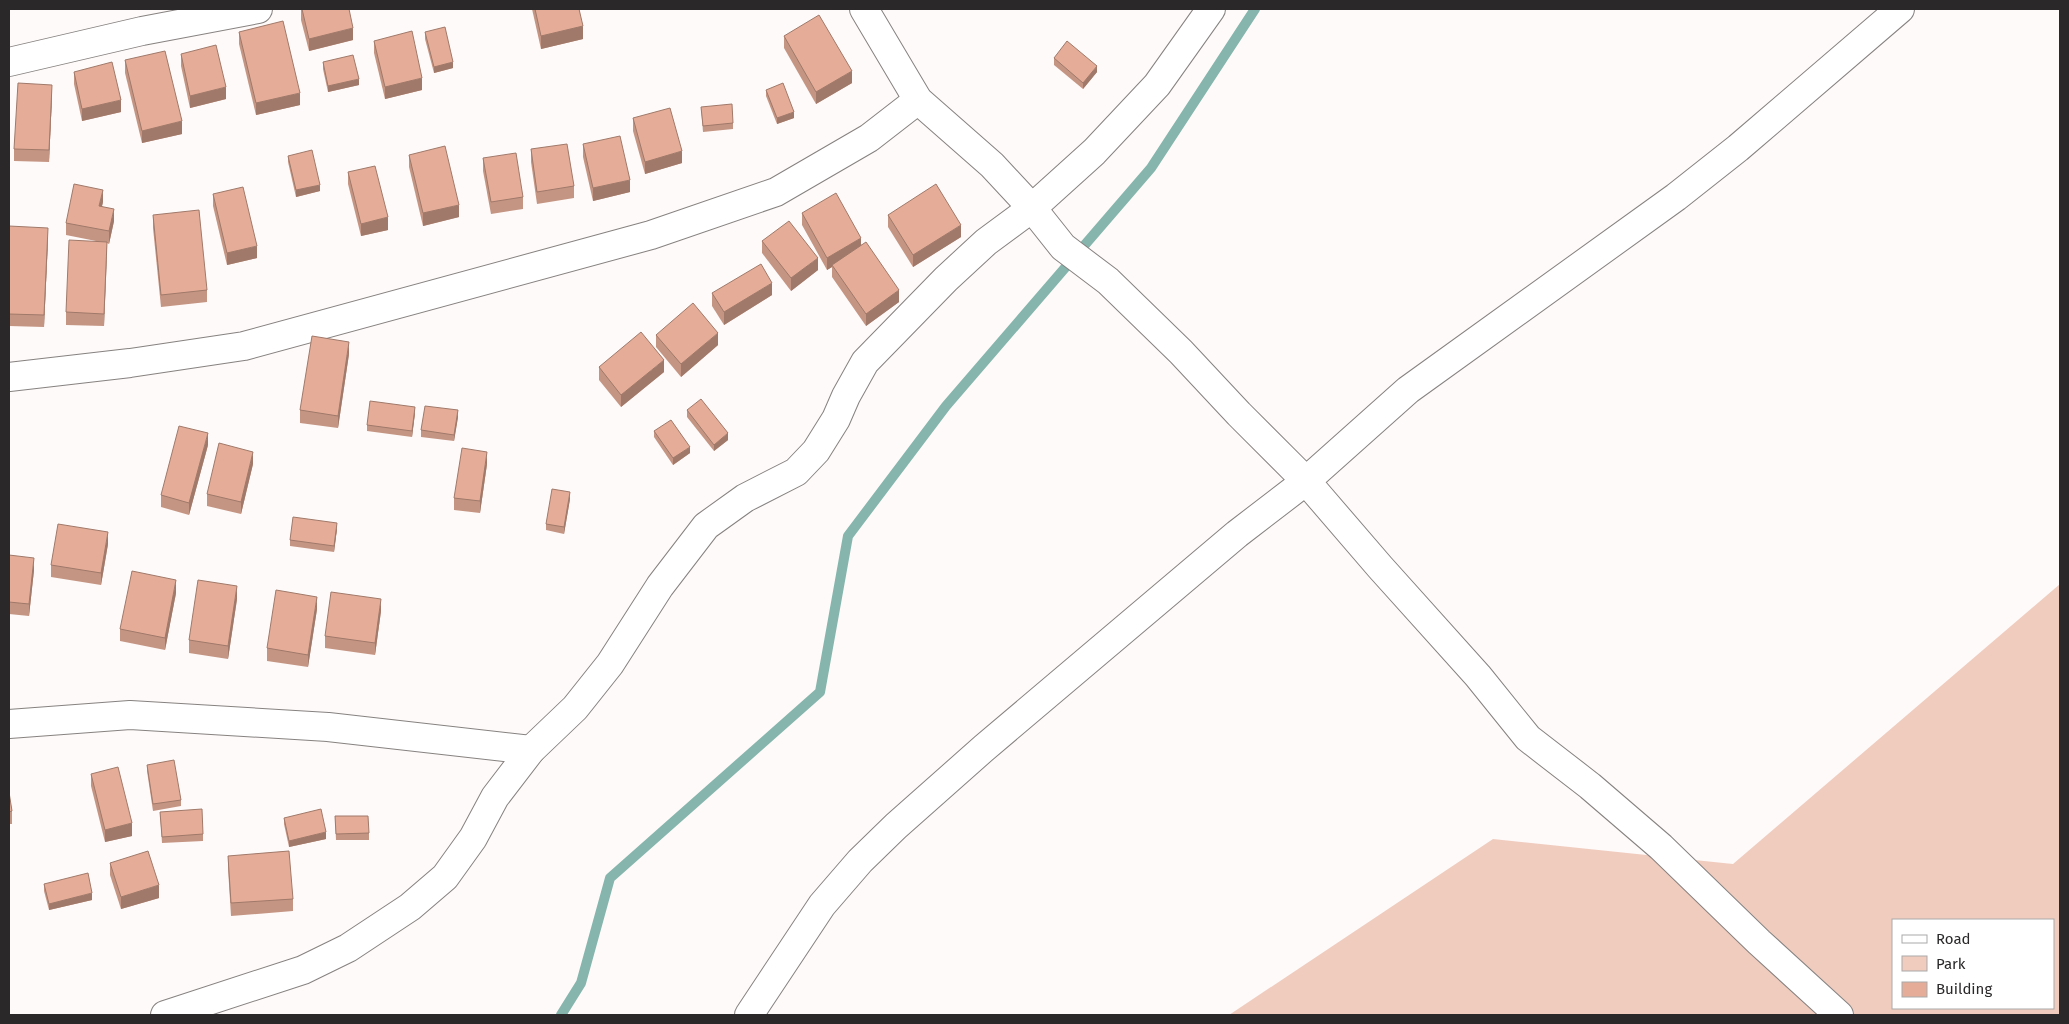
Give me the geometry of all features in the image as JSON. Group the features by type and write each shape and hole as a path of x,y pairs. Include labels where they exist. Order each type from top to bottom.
{"street":[{"path":"9,62 202,15 258,9"},
{"path":"864,9 918,100 992,165 1032,208 1063,246 1108,281 1181,352 1306,481 1386,574 1478,676 1528,738 1590,786 1661,848 1839,1015"},
{"path":"165,1015 303,970 348,948 410,907 445,877 473,838 495,797 531,750 575,708 610,664 660,586 706,526 744,498 796,472 816,451 836,419 846,396 865,362 946,279 986,242 1032,208 1094,152 1157,85 1211,9"},
{"path":"749,1015 822,905 860,861 896,826 1150,607 1237,534 1306,481 1408,390 1699,178 1900,9"},
{"path":"9,377 130,363 244,346 651,235 776,192 869,138 918,100"},
{"path":"9,724 130,715 328,727 531,750"}],"green space":[{"path":"2060,584 2060,1015 1229,1015 1493,839 1733,864"}],"building":[{"path":"302,9 349,9 353,28 309,39"},
{"path":"535,9 579,9 583,26 541,36"},
{"path":"819,15 852,71 816,92 784,36"},
{"path":"283,21 300,93 256,103 239,32"},
{"path":"445,27 453,62 434,67 425,32"},
{"path":"412,31 422,78 385,87 374,41"},
{"path":"1067,41 1097,66 1083,83 1054,58"},
{"path":"216,45 226,87 190,96 181,54"},
{"path":"165,51 182,121 142,131 125,60"},
{"path":"353,55 359,79 328,86 323,62"},
{"path":"112,62 121,100 82,109 74,72"},
{"path":"18,83 52,85 49,150 14,149"},
{"path":"783,83 794,112 777,118 766,90"},
{"path":"732,104 733,123 703,126 701,107"},
{"path":"670,108 682,151 645,162 633,118"},
{"path":"620,136 630,180 593,188 583,144"},
{"path":"567,144 574,186 537,192 531,149"},
{"path":"445,146 459,205 423,213 409,155"},
{"path":"312,150 320,185 296,190 288,156"},
{"path":"516,153 523,197 491,202 483,158"},
{"path":"375,166 388,217 361,224 348,172"},
{"path":"74,184 103,190 99,206 114,209 109,231 66,223"},
{"path":"936,184 961,225 913,255 888,215"},
{"path":"243,187 257,246 227,253 213,194"},
{"path":"836,193 861,238 827,258 802,213"},
{"path":"199,210 207,290 161,295 153,215"},
{"path":"789,221 818,258 791,278 762,241"},
{"path":"9,226 48,228 44,315 9,314"},
{"path":"69,240 107,242 104,314 66,312"},
{"path":"866,242 899,290 866,314 832,265"},
{"path":"761,264 772,283 724,312 712,293"},
{"path":"693,303 718,333 681,364 656,335"},
{"path":"641,332 664,360 621,395 599,367"},
{"path":"312,336 349,342 338,416 300,410"},
{"path":"701,399 728,433 714,445 687,410"},
{"path":"370,401 415,407 412,431 367,425"},
{"path":"425,406 458,410 454,435 421,430"},
{"path":"671,420 690,447 673,458 654,431"},
{"path":"179,426 208,433 189,503 161,495"},
{"path":"219,443 253,452 241,502 207,494"},
{"path":"462,448 487,452 480,501 454,498"},
{"path":"552,489 570,492 564,527 546,524"},
{"path":"293,517 337,523 334,546 290,540"},
{"path":"58,524 108,532 101,573 51,565"},
{"path":"9,555 34,558 29,604 9,602"},
{"path":"132,571 176,580 165,638 120,629"},
{"path":"198,580 237,586 228,646 189,640"},
{"path":"276,590 317,597 308,655 267,648"},
{"path":"331,592 381,599 375,643 325,636"},
{"path":"174,760 181,800 153,804 147,765"},
{"path":"118,767 132,823 105,830 91,774"},
{"path":"9,792 12,811 9,812"},
{"path":"202,809 203,834 162,837 160,812"},
{"path":"321,809 326,832 289,841 284,818"},
{"path":"335,816 368,816 369,833 336,834"},
{"path":"148,851 159,885 121,897 110,863"},
{"path":"289,851 293,899 231,903 228,856"},
{"path":"88,873 92,893 49,904 44,884"}],"waterway":[{"path":"561,1015 581,983 610,878 820,692 848,536 946,406 1151,168 1255,9"}]}
